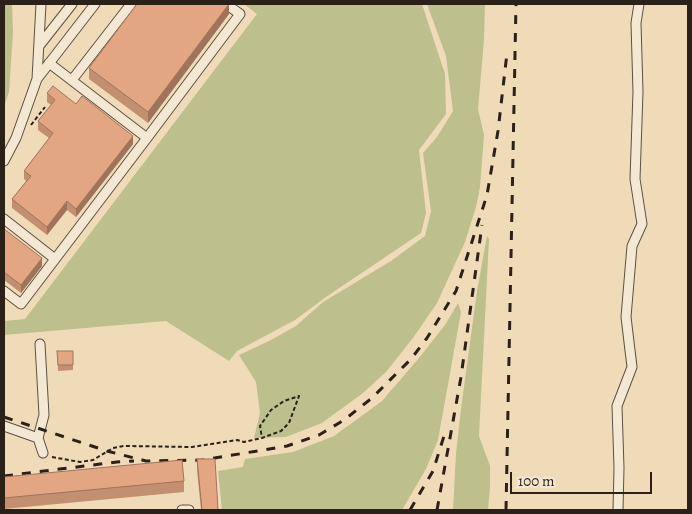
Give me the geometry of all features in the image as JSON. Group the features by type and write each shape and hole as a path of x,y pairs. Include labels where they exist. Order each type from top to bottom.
{"lane":[{"path":"4,161 16,138 37,79 40,4"},
{"path":"39,46 72,4"},
{"path":"37,79 95,4"},
{"path":"72,80 131,4"},
{"path":"4,291 21,304 240,14 226,4"},
{"path":"618,510 617,406 632,367 626,317 632,246 642,224 635,179 638,92 636,22 639,4"},
{"path":"49,63 147,138"},
{"path":"4,219 55,259"},
{"path":"40,344 44,415 38,438 43,453"},
{"path":"4,426 38,438"},
{"path":"182,510 189,510"}],"path":[{"path":"43,453 53,457 80,462 92,460 113,448 124,446 192,447 237,440 244,442 262,438 281,431 289,423 300,396 284,401 272,410 260,426 262,438"}],"green space":[{"path":"4,4 12,4 13,33 9,92 4,107"},
{"path":"244,4 422,4 445,74 446,114 419,150 426,213 421,233 295,320 237,351 229,361 166,321 4,335 4,321 25,319 257,14"},
{"path":"427,4 485,4 478,109 484,135 480,187 465,242 437,303 413,338 386,372 363,393 322,423 286,437 254,438 260,413 256,382 239,355 296,326 323,302 391,261 425,236 431,211 423,153 437,137 453,111 446,56"},
{"path":"487,236 489,239 479,436 490,466 488,510 453,510 456,453 461,409 477,291"},
{"path":"458,303 461,312 438,440 426,469 402,510 222,510 218,471 243,467 245,459 293,452 334,436 382,401 445,325"}],"building":[{"path":"137,4 229,4 148,112 89,68"},
{"path":"53,86 76,104 82,96 133,136 76,209 67,201 47,227 12,199 31,176 24,171 53,133 38,121 55,100 47,93"},
{"path":"4,229 42,258 21,285 4,272"},
{"path":"57,351 73,351 73,365 58,365"},
{"path":"197,459 215,459 218,510 202,510"},
{"path":"182,460 184,481 4,498 4,477"}],"railway":[{"path":"506,510 516,4"},
{"path":"4,417 107,451 146,461 203,460 287,446 319,435 344,420 372,398 411,359 427,338 456,291 487,195 498,131 507,53"},
{"path":"437,510 461,377 482,225"},
{"path":"410,510 433,471 444,436"},
{"path":"4,476 134,461"}]}
